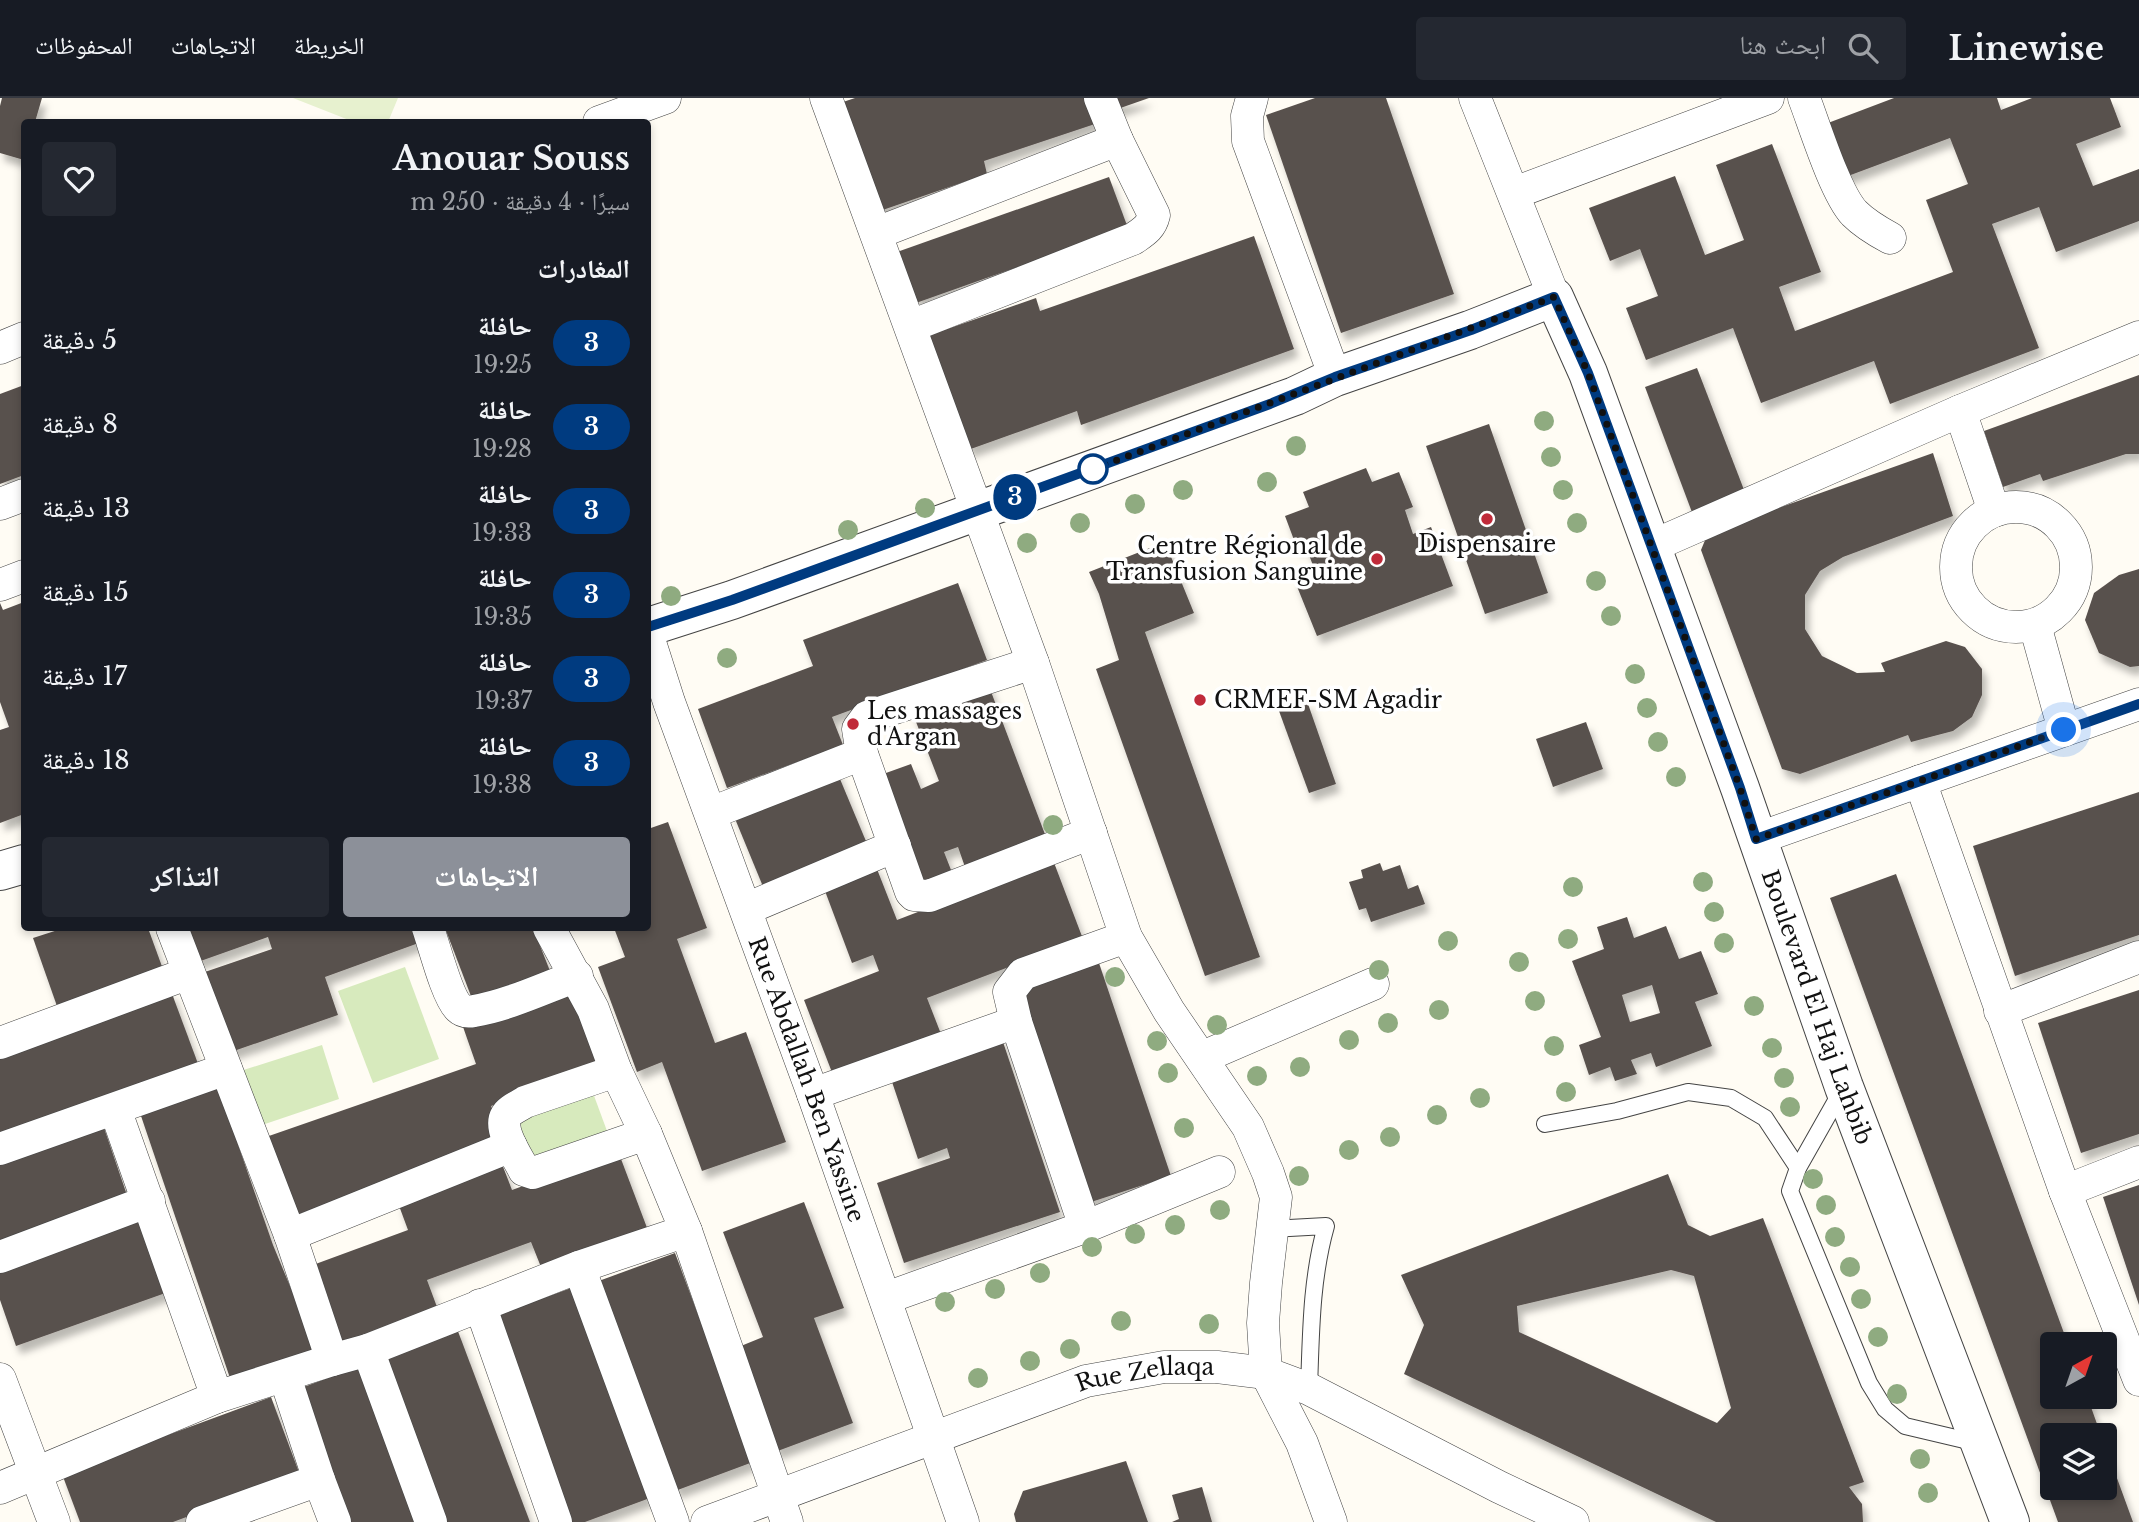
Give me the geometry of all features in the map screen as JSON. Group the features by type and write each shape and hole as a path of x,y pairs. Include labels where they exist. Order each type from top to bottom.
{"street":[{"path":"607,119 665,98"},
{"path":"826,98 1034,663 1126,937 1169,1011 1203,1057 1248,1127 1265,1165 1276,1197 1264,1324 1266,1373 1302,1443 1331,1522"},
{"path":"911,326 1133,239 1152,225 1154,215 1117,140 1100,98"},
{"path":"1252,98 1247,117 1248,141 1335,377"},
{"name":"Boulevard El Haj Lahbib","path":"1475,98 1554,297 1588,373 1740,788 1756,839 1782,904 1844,1087 2010,1522"},
{"path":"1514,193 1768,98"},
{"path":"1804,98 1844,198 1854,213 1890,237"},
{"path":"877,233 1117,140"},
{"path":"651,626 732,600 1295,396 1335,377 1471,330 1554,297"},
{"path":"1650,547 1959,411 2139,337"},
{"path":"0,348 21,339"},
{"path":"1959,411 1994,511"},
{"path":"0,504 21,496"},
{"path":"2011,507 2029,508 2046,514 2060,525 2070,539 2076,556 2077,574 2072,591 2064,606 2050,618 2035,625 2018,628 2001,626 1986,620 1972,609 1963,596 1957,579 1956,563 1960,547 1968,531 1994,511 2011,507"},
{"path":"0,585 21,577"},
{"path":"2035,625 2064,730"},
{"name":"Rue Abdallah Ben Yassine","path":"651,645 964,1522"},
{"path":"1034,663 867,717 858,729 862,754 914,895 929,896 1091,833"},
{"path":"1756,839 2139,704"},
{"path":"711,813 862,754"},
{"path":"1920,781 2065,1191 2138,1374"},
{"path":"746,909 895,846"},
{"path":"0,872 21,865"},
{"path":"173,931 290,1235 332,1360"},
{"path":"429,931 450,993 457,1006 465,1012 498,1004 577,976"},
{"path":"551,931 593,1009 616,1071 646,1134 686,1231 783,1509"},
{"path":"1085,1227 1016,1022 1009,992 1023,974 1126,937"},
{"path":"2000,1012 2139,957"},
{"path":"0,1043 189,973"},
{"path":"1203,1057 1373,984"},
{"path":"813,1094 1016,1022"},
{"path":"0,1149 226,1069"},
{"path":"616,1071 525,1102 513,1110 506,1115 504,1124 511,1146 524,1170 533,1173 646,1134"},
{"path":"115,1109 217,1397"},
{"path":"290,1235 511,1146"},
{"path":"2065,1191 2139,1162"},
{"path":"886,1298 1085,1227 1219,1172"},
{"path":"0,1256 149,1201"},
{"path":"0,1488 217,1397 368,1350 579,1267 686,1231"},
{"path":"579,1267 673,1522"},
{"path":"480,1305 556,1522"},
{"path":"368,1350 431,1522"},
{"name":"Rue Zellaqa","path":"707,1522 783,1509 934,1437 1086,1381 1164,1367 1217,1367 1266,1373 1309,1389 1573,1522"},
{"path":"285,1377 335,1522"},
{"path":"0,1379 54,1522"},
{"path":"202,1522 319,1480"}],"lane":[{"path":"1844,1087 1798,1168 1790,1191 1869,1383 1885,1409 1905,1426 1980,1444"},
{"path":"1545,1124 1617,1111 1688,1092 1731,1098 1765,1118 1798,1168"},
{"path":"1271,1229 1326,1226 1315,1268 1309,1389"}],"green space":[{"path":"293,98 398,98 389,119 346,119"},
{"path":"405,967 439,1059 373,1083 338,991"},
{"path":"322,1045 339,1099 253,1128 234,1073"},
{"path":"593,1093 607,1131 532,1159 517,1120"}],"building":[{"path":"2,98 42,98 36,119 21,119 21,159 0,153"},
{"path":"855,98 1089,98 1098,123 984,161 987,174 874,213 837,104"},
{"path":"1105,98 1149,98 1109,112"},
{"path":"1315,98 1386,98 1454,294 1341,333 1266,115"},
{"path":"1894,98 1997,98 2001,110 2032,98 2110,98 2121,127 2076,144 2093,186 2139,169 2139,221 2056,252 2039,207 1992,224 2039,348 1890,404 1874,361 1761,403 1733,328 1646,360 1626,308 1658,296 1640,249 1610,261 1589,208 1675,176 1705,255 1744,240 1716,165 1772,144 1821,272 1779,287 1795,331 1953,272 1926,200 1968,184 1950,138 1840,179 1820,126"},
{"path":"1109,177 1128,228 916,303 897,252"},
{"path":"1254,236 1294,349 1081,425 1077,411 968,450 927,336 1036,298 1040,311"},
{"path":"1697,368 1746,495 1693,515 1645,387"},
{"path":"2139,375 2139,454 2126,454 2043,481 2040,474 2003,487 1984,431"},
{"path":"21,386 21,476 0,484 0,394"},
{"name":"Dispensaire","path":"1489,424 1548,593 1485,614 1426,446"},
{"path":"1933,453 1953,516 1843,557 1820,571 1805,595 1805,629 1822,656 1857,673 1885,672 1881,663 1946,641 1965,647 1982,669 1982,695 1972,717 1953,731 1911,742 1908,735 1800,774 1782,769 1701,550 1708,533"},
{"name":"Centre Régional de Transfusion Sanguine","path":"1366,468 1372,482 1399,472 1413,507 1405,510 1413,534 1431,527 1453,586 1317,636 1294,579 1315,571 1305,544 1297,548 1285,516 1309,507 1303,492"},
{"path":"1165,542 1194,613 1145,632 1260,957 1205,976 1096,669 1119,660 1099,594 1089,572"},
{"path":"2139,569 2139,666 2130,667 2099,653 2085,620 2094,593 2119,575"},
{"path":"958,583 987,660 832,717 843,745 727,788 698,709 813,666 803,640"},
{"path":"0,603 3,610 21,603 21,815 0,823 0,730 9,727 0,702"},
{"path":"987,681 1046,837 965,867 958,847 944,852 953,875 914,890 872,778 911,764 921,789 939,781 911,709"},
{"path":"1307,701 1336,784 1309,793 1279,711"},
{"path":"1586,722 1603,769 1553,787 1536,739"},
{"path":"835,767 868,846 764,889 731,809"},
{"path":"2139,792 2139,935 2015,976 1973,846"},
{"path":"668,822 707,928 677,939 715,1043 746,1032 786,1142 702,1171 662,1062 637,1072 598,967 625,957 615,931 651,931 651,828"},
{"path":"1053,860 1083,939 927,998 941,1034 833,1075 804,1000 879,971 873,955 852,963 822,883 875,864 897,920"},
{"path":"1380,863 1383,871 1400,865 1408,889 1418,885 1425,904 1371,922 1366,908 1359,910 1349,882 1363,878 1361,870"},
{"path":"1896,874 2064,1332 2040,1332 2040,1409 2092,1409 2097,1423 2040,1423 2040,1473 1863,989 1830,898"},
{"path":"1627,917 1634,938 1666,926 1679,959 1701,951 1718,994 1695,1002 1712,1046 1656,1067 1651,1053 1631,1060 1637,1074 1615,1081 1610,1067 1589,1075 1579,1045 1601,1037 1572,961 1604,949 1597,927","holes":["1652,985 1660,1013 1630,1022 1622,995"]},
{"path":"55,931 149,931 164,972 58,1009 33,938"},
{"path":"184,931 423,931 427,940 325,977 338,1015 228,1053 199,974 272,949 268,937 195,963"},
{"path":"446,931 534,931 552,976 474,1004"},
{"path":"1099,963 1171,1176 1085,1204 1012,992"},
{"path":"571,987 600,1068 491,1106 504,1142 293,1216 266,1137 476,1064 462,1024"},
{"path":"2139,990 2139,1134 2081,1153 2038,1023"},
{"path":"171,991 200,1069 0,1140 0,1052"},
{"path":"1001,1036 1060,1212 904,1263 877,1183 950,1158 947,1148 918,1159 889,1073"},
{"path":"218,1087 273,1245 316,1349 230,1378 140,1113"},
{"path":"102,1122 129,1201 0,1246 0,1157"},
{"path":"618,1151 649,1233 543,1272 531,1242 427,1280 437,1307 331,1347 302,1269 408,1230 398,1203 502,1164 512,1190"},
{"path":"1668,1174 1688,1225 1710,1236 1763,1218 1864,1482 1849,1487 1862,1504 1863,1522 1716,1522 1404,1374 1424,1325 1401,1275","holes":["1671,1270 1694,1276 1731,1408 1717,1423 1519,1332 1517,1306"]},
{"path":"2139,1185 2139,1305 2103,1197"},
{"path":"804,1202 844,1308 814,1318 853,1423 775,1452 736,1348 763,1337 723,1232"},
{"path":"145,1211 174,1290 16,1346 0,1300 0,1263"},
{"path":"675,1253 753,1462 675,1491 596,1282"},
{"path":"571,1288 650,1498 585,1522 570,1522 492,1317"},
{"path":"456,1326 530,1522 441,1522 378,1355"},
{"path":"371,1362 431,1522 342,1522 293,1391"},
{"path":"271,1397 300,1475 173,1522 80,1522 62,1474"},
{"path":"1126,1461 1148,1522 1016,1522 1014,1514 1023,1491"},
{"path":"2117,1478 2133,1522 2058,1522 2050,1500 2117,1500"},
{"path":"1202,1487 1212,1522 1172,1522 1179,1519 1172,1495"}],"bus line":[{"name":"3","path":"651,626 732,600 1295,396 1335,377 1471,330 1554,297 1588,373 1740,788 1756,839 2139,704"}],"place":[{"name":"Dispensaire","path":"1487,519"},
{"name":"Centre Régional de Transfusion Sanguine","path":"1377,559"},
{"name":"CRMEF-SM Agadir","path":"1200,700"},
{"name":"Les massages d'Argan","path":"853,724"}],"route":[{"path":"1093,469 1295,396 1335,377 1471,330 1554,297 1588,373 1740,788 1756,839 2064,730"}]}
